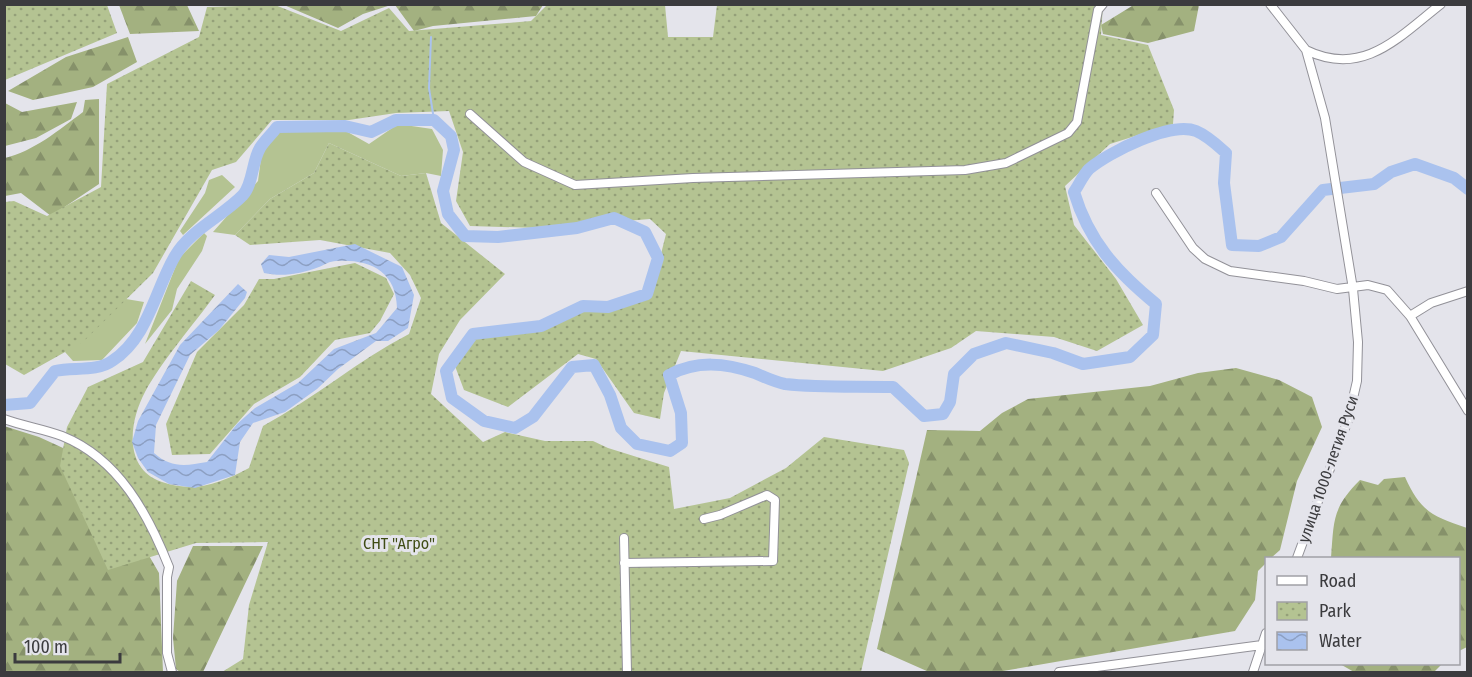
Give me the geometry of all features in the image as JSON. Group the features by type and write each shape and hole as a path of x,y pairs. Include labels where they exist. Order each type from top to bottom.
{"street":[{"path":"470,114 524,162 575,185 693,177 965,170 1006,163 1068,133 1077,122 1098,10 1103,4"},
{"path":"1270,4 1306,50 1325,58 1350,60 1387,47 1441,4"},
{"name":"улица 1000-летия Руси","path":"1296,557 1350,412 1357,381 1358,342 1353,289 1325,118 1306,50"},
{"path":"1156,193 1193,248 1219,267 1243,275 1304,281 1337,290 1368,285 1387,290 1410,316 1467,411"},
{"path":"1410,316 1431,303 1467,291"},
{"path":"4,419 62,436 94,454 114,470 139,503 170,567 167,577 167,654 172,672"},
{"path":"624,563 773,561 775,500 772,496 767,495 704,519"},
{"path":"624,538 627,672"},
{"path":"1253,672 1265,636"},
{"path":"1059,672 1262,645"}],"green space":[{"path":"5,4 107,5 117,33 5,80"},
{"path":"119,5 187,5 199,31 130,34"},
{"path":"275,5 341,31 389,8 409,31 531,21 547,5 665,5 668,37 713,37 717,5 1103,5 1101,35 1148,45 1174,110 1173,124 1110,144 1065,186 1074,225 1116,279 1143,325 1097,351 1054,337 976,331 951,348 883,371 681,351 664,393 660,419 634,413 596,359 578,354 508,407 464,390 455,366 473,339 513,332 578,309 650,298 666,234 650,219 538,228 470,226 456,201 463,152 449,111 396,113 349,120 272,120 236,162 212,170 153,273 83,342 24,375 5,364 5,202 14,201 47,216 101,187 107,84 199,37 207,7"},
{"path":"284,5 391,5 363,14 338,28"},
{"path":"395,5 543,5 536,16 433,26 414,31"},
{"path":"1199,5 1194,31 1148,43 1103,34 1101,25 1132,6"},
{"path":"128,37 137,62 93,87 33,100 8,91 66,57"},
{"path":"99,99 99,184 51,216 21,193 5,196 5,158 36,145 55,133 83,112 85,100"},
{"path":"77,102 71,119 36,138 5,146 5,103 22,112"},
{"path":"398,124 432,129 443,150 441,176 426,173 401,176 329,143 314,173 270,199 235,235 213,232 258,181 262,151 280,131 344,130 369,144"},
{"name":"СНТ \"Агро\"","path":"329,143 401,176 426,173 441,223 505,274 460,320 439,354 431,394 483,442 505,432 545,441 593,441 669,467 674,509 730,498 786,468 824,437 904,450 909,463 861,672 222,672 243,659 249,605 268,542 196,543 108,570 60,466 67,427 88,387 143,362 191,281 215,295 152,380 135,417 133,430 135,456 141,467 149,476 174,485 196,487 207,485 249,468 263,426 409,334 421,298 410,275 390,253 320,240 250,245 235,235 270,199 314,173"},
{"path":"222,175 235,187 183,235 180,231 205,193 209,180"},
{"path":"204,233 207,236 202,251 177,289 172,310 145,344 179,258"},
{"path":"355,263 386,278 394,294 380,321 370,333 335,340 300,377 254,404 210,454 172,455 166,424 197,352 244,305 259,279 274,279"},
{"path":"126,299 144,302 137,323 102,360 73,361 65,352"},
{"path":"1236,368 1279,380 1312,397 1322,427 1297,481 1280,550 1272,557 1265,557 1265,564 1258,571 1255,600 1235,631 997,672 929,672 877,649 927,430 980,431 1002,413 1028,399 1150,386 1198,373"},
{"path":"4,426 39,437 74,453 144,547 159,573 163,672 5,672"},
{"path":"1405,477 1417,498 1429,511 1467,528 1467,647 1460,650 1460,557 1331,557 1336,515 1344,499 1360,480 1378,485 1384,479"},
{"path":"193,546 263,546 203,672 180,672 176,669 173,638 177,581"},
{"path":"1342,665 1441,665 1434,672 1354,672"}],"water":[{"path":"355,244 402,267 414,295 408,328 388,341 376,341 285,412 253,423 240,442 235,475 195,488 169,484 148,472 138,458 132,442 138,421 180,345 238,284 247,292 245,298 219,330 190,355 156,425 154,453 166,461 179,465 207,462 237,424 255,408 298,383 334,349 376,333 397,308 392,285 379,270 360,262 336,261 305,271 278,275 264,273 261,264 269,255 289,257"}],"waterway":[{"path":"431,37 429,88 434,120"},
{"path":"4,405 30,403 55,371 99,367 112,361 124,351 134,340 150,313 168,269 181,247 243,195 249,185 260,148 277,127 345,126 371,132 396,120 434,120 451,136 454,150 443,191 448,214 465,236 498,237 577,228 614,218 645,232 658,258 647,294 608,307 583,306 541,326 473,334 446,371 452,398 484,421 515,428 533,417 572,367 594,365 610,395 621,428 637,444 670,451 682,443 681,413 669,375 690,367 722,365 755,373 785,384 893,387 924,416 943,414 950,402 954,374 974,354 1006,343 1053,353 1083,364 1130,357 1153,335 1156,304 1106,255 1088,226 1074,192 1087,171 1098,162 1156,134 1185,129 1196,131 1226,153 1224,183 1232,245 1259,246 1281,237 1323,190 1374,184 1391,172 1415,164 1454,178 1468,189"}]}
